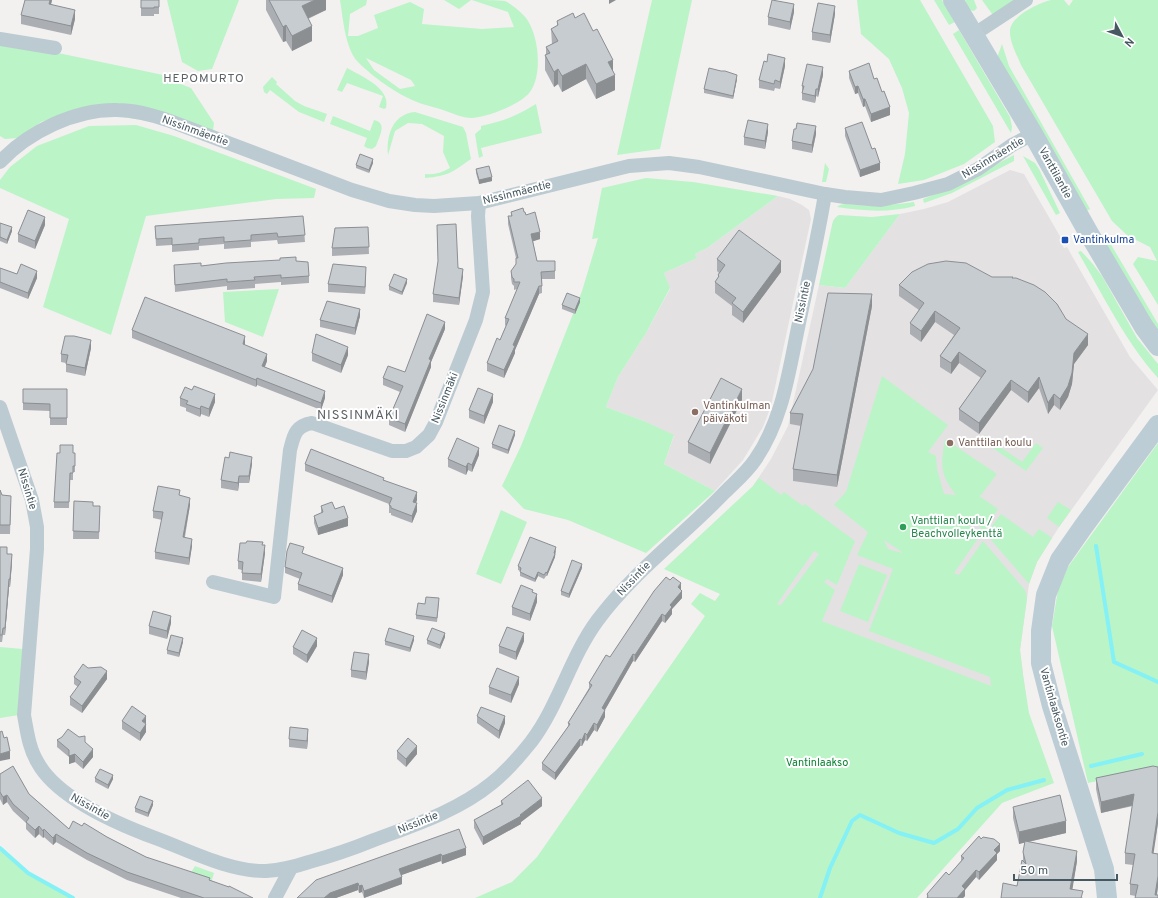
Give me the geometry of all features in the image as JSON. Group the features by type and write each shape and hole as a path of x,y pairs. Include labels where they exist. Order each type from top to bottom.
{"street":[{"name":"Vanttilantie","path":"953,0 1033,134 1144,327 1158,346"},
{"path":"973,35 1026,0"},
{"path":"0,39 55,48"},
{"name":"Nissinmäentie","path":"2,155 60,120 90,112 117,110 144,113 170,121 352,190 389,201 416,205 428,206 479,203 629,166 668,163 699,167 845,198 881,200 948,184 978,169 1012,145 1033,134"},
{"name":"Nissintie","path":"0,407 32,500 37,527 37,549 24,715 29,741 37,763 52,782 71,798 90,809 151,837 237,868 265,871 291,868 335,855 435,817 465,801 491,784 511,765 533,739 552,708 586,638 612,603 649,564 713,505 754,462 770,435 781,405 825,194"},
{"name":"Nissinmäki","path":"213,582 274,597 290,450 294,435 301,426 312,423 392,451 406,451 416,447 429,435 436,422 474,325 483,292 478,216 479,203"},
{"name":"Vantinlaaksontie","path":"1106,898 1104,870 1052,706 1041,663 1041,631 1046,595 1060,560 1158,425"},
{"path":"275,898 291,868"}],"shaded area":[{"name":"Vanttilan koulu","path":"1010,170 1024,174 1061,238 1059,240 1064,248 1067,247 1130,357 1158,390 1059,527 1037,562 1029,584 1020,650 1026,697 1022,699 777,604 753,486 771,459 788,426 819,285 845,288 900,214 948,202"},
{"path":"778,196 790,199 802,205 809,210 811,219 771,406 763,427 743,460 715,491 664,464 674,436 644,421 606,407 618,377 646,333 670,289 664,273 697,258 695,254 707,248"}],"green space":[{"path":"167,0 239,0 212,69 198,71 182,62"},
{"path":"340,0 367,0 366,5 350,14 348,36 358,36 378,28 374,15 410,2 424,9 422,24 482,29 514,27 508,12 472,0 505,1 522,13 531,26 537,47 538,59 535,81 531,90 520,101 500,111 485,116 468,118 416,102 388,86 357,61 347,40","holes":["366,58 411,80 415,86 400,89 374,70"]},
{"path":"444,0 471,0 459,9"},
{"path":"652,0 692,0 660,149 617,155"},
{"path":"857,0 920,0 993,126 995,142 964,164 924,180 898,184 905,154 909,113 902,88 889,59 861,34"},
{"path":"934,0 942,0 955,22 949,25"},
{"path":"965,0 974,0 977,8 974,11 969,10"},
{"path":"982,0 1020,0 995,18"},
{"path":"1051,0 1064,0 1069,6 1073,0 1158,0 1158,305 1133,264 1138,257 1157,261 1150,247 1128,236 1112,221 1021,65 1012,45 1010,32 1014,21 1032,7"},
{"path":"959,30 1010,117 1012,127 1011,133 953,34"},
{"path":"0,43 15,44 168,76 168,79 191,88 214,123 213,131 77,110 41,122 18,138 5,139 0,136"},
{"path":"1002,44 1009,66 1090,209 1084,212 998,65 998,55"},
{"path":"347,68 367,79 380,89 384,94 386,108 384,109 379,107 383,96 347,83 342,92 337,90"},
{"path":"272,77 277,82 276,84 295,101 304,106 327,114 324,122 299,112 270,90 267,94 264,92 263,87"},
{"path":"536,104 542,133 481,148 483,156 479,158 475,134 481,129 481,126 510,118"},
{"path":"415,112 463,127 466,133 471,159 450,173 425,178 425,174 438,173 450,168 443,152 444,136 422,124 408,123 395,131 388,155 388,140 392,127 401,117"},
{"path":"333,116 370,131 374,120 381,124 382,127 376,146 372,149 367,148 364,146 367,138 330,124"},
{"path":"136,125 174,136 316,189 314,198 276,199 146,216 111,335 43,307 69,219 0,188 0,180 10,167 37,146 89,126"},
{"path":"1014,155 1014,161 952,193 924,203 923,199 951,188"},
{"path":"1023,156 1035,163 1039,169 1060,213 1056,215"},
{"path":"825,163 829,169 826,182 822,182"},
{"path":"646,178 693,182 778,196 707,248 695,254 697,258 664,273 670,288 646,333 618,377 606,407 644,421 674,435 664,464 715,491 646,553 568,520 524,509 502,486 521,446 582,291 598,238 592,239 602,188"},
{"path":"914,202 915,206 895,210 856,210 837,207 845,204 892,205"},
{"path":"900,214 845,288 819,285 832,223 836,217 839,215 872,217"},
{"path":"1102,240 1110,243 1158,324 1158,338"},
{"path":"1081,251 1102,276 1137,338 1158,364 1158,378 1135,349 1115,317 1078,252"},
{"path":"279,289 263,337 225,322 223,292"},
{"name":"Vantinlaakso","path":"882,376 948,425 928,452 936,456 937,469 944,494 956,495 950,487 944,474 942,462 945,439 997,474 979,496 998,509 984,531 974,521 964,521 979,537 954,573 959,575 983,541 1025,590 1027,598 1020,650 1023,675 1029,713 1054,783 1002,803 917,898 475,898 512,882 537,857 705,616 691,604 700,593 715,601 720,594 664,569 753,486 759,478 781,495 784,492 803,506 805,504 855,541 837,585 827,579 824,582 835,590 822,621 991,686 990,677 869,631 893,569 857,555 868,532 834,505 846,492","holes":["884,540 902,552 902,553 888,549","814,551 819,554 781,605 777,604"]},
{"path":"983,435 1022,462 1036,443 1043,448 1026,471 980,439"},
{"path":"1158,443 1158,768 1088,783 1052,626 1058,590 1068,567"},
{"path":"1058,502 1071,510 1059,527 1047,518"},
{"path":"501,510 527,522 501,584 476,574"},
{"path":"1001,514 1033,537 1039,529 1052,538 1037,562 1029,584 986,534"},
{"path":"859,564 887,575 868,622 840,611"},
{"path":"0,647 23,649 19,715 0,718"},
{"path":"0,848 28,873 73,898 0,898"},
{"path":"195,866 214,873 211,883 189,876"}],"building":[{"path":"25,0 50,0 49,4 75,10 71,26 21,15"},
{"path":"141,0 159,0 159,7 141,8"},
{"path":"269,0 315,0 302,6 312,26 292,36 286,25 283,27"},
{"path":"772,0 794,4 790,22 768,17"},
{"path":"818,3 835,6 830,35 812,32"},
{"path":"573,13 575,18 584,13 593,31 597,29 613,60 608,62 615,75 596,84 586,64 562,76 558,69 554,72 545,55 550,53 546,47 558,41 551,29 558,25 557,21"},
{"path":"768,54 785,58 780,82 775,80 774,84 759,80 764,61 767,62"},
{"path":"869,63 874,79 877,78 890,107 871,114 858,86 855,87 849,71"},
{"path":"807,64 823,67 815,96 802,93"},
{"path":"709,68 737,75 733,96 704,89"},
{"path":"748,120 768,124 765,141 744,137"},
{"path":"862,122 872,149 875,148 880,163 860,170 845,128"},
{"path":"797,123 816,126 812,145 792,141 794,129 796,129"},
{"path":"360,154 373,159 369,170 356,165"},
{"path":"489,166 492,177 479,180 476,169"},
{"path":"523,208 526,215 535,212 540,232 531,234 537,261 555,261 555,271 541,272 542,286 539,286 513,345 515,346 504,370 487,363 497,338 500,340 509,319 505,318 520,282 514,282 512,277 511,271 516,264 516,258 518,258 508,216 512,216 511,212"},
{"path":"28,210 45,217 35,241 18,234"},
{"path":"303,216 305,235 278,237 277,233 251,235 251,240 224,242 224,237 199,239 199,243 172,245 172,238 156,239 155,226"},
{"path":"0,223 12,227 7,240 0,237"},
{"path":"456,224 458,268 463,269 459,298 433,294 438,261 437,225"},
{"path":"368,227 369,247 332,248 335,228"},
{"path":"739,230 781,261 743,312 732,303 736,298 715,282 725,265 717,259"},
{"path":"296,257 296,261 308,262 309,276 281,278 281,275 254,277 255,280 227,282 227,279 175,285 174,265 201,263 201,266 280,260 280,258"},
{"path":"946,261 966,263 992,277 1013,277 1012,278 1016,278 1034,285 1045,292 1057,304 1066,319 1088,334 1074,353 1072,373 1068,386 1060,399 1054,394 1048,403 1039,377 1028,392 1011,380 979,423 959,409 986,371 959,352 951,363 940,356 960,328 935,311 921,331 910,323 924,303 899,285 912,272 928,264"},
{"path":"21,264 37,271 28,293 0,282 0,268 17,274"},
{"path":"333,264 366,267 365,287 328,284"},
{"path":"394,274 407,279 402,292 389,286"},
{"path":"567,293 580,298 575,310 562,305"},
{"path":"828,293 872,294 837,475 793,469 803,414 790,413 813,369"},
{"path":"145,297 245,336 243,344 267,354 262,366 325,391 321,403 257,378 256,380 132,330"},
{"path":"327,301 360,309 355,328 320,320"},
{"path":"427,314 445,322 429,359 431,360 405,424 389,418 403,386 383,378 388,366 405,372"},
{"path":"316,334 348,347 341,365 312,353"},
{"path":"65,336 74,336 91,340 85,368 66,364 68,355 61,354"},
{"path":"721,378 742,389 710,453 688,442"},
{"path":"194,386 215,394 209,409 201,406 200,409 186,404 188,401 180,398 185,387 192,390"},
{"path":"478,388 493,394 484,416 469,410"},
{"path":"23,389 67,389 67,418 50,418 50,404 23,403"},
{"path":"499,425 515,431 508,450 492,444"},
{"path":"457,438 479,448 472,465 468,463 466,467 448,459"},
{"path":"60,445 73,445 73,453 75,453 75,466 73,466 73,473 70,473 69,502 54,502 57,453 60,453"},
{"path":"311,449 384,478 383,480 417,492 413,502 417,503 412,516 391,508 389,505 392,498 305,464"},
{"path":"230,452 252,457 249,476 239,476 238,483 221,480 225,457 229,458"},
{"path":"158,486 180,490 179,495 190,498 183,537 192,539 189,558 155,552 163,512 153,511"},
{"path":"0,490 2,495 11,496 10,525 0,525"},
{"path":"74,501 93,502 93,506 100,506 99,532 73,531"},
{"path":"332,502 335,509 344,506 348,518 318,528 314,516 323,512 321,506"},
{"path":"530,537 556,547 555,554 547,573 546,572 544,575 538,572 535,579 520,572 521,568 518,566"},
{"path":"247,541 263,542 262,545 265,545 261,574 242,573 243,562 238,561 240,543 246,543"},
{"path":"290,543 304,547 302,553 343,568 332,596 298,584 302,573 285,567 287,551"},
{"path":"0,547 7,547 7,554 12,554 5,628 3,628 2,635 0,635"},
{"path":"572,560 582,564 569,594 561,591"},
{"path":"666,577 670,580 673,577 681,583 678,587 682,591 670,605 672,607 665,616 662,614 635,655 633,654 602,708 605,710 597,725 594,723 587,735 585,733 582,740 580,739 555,773 542,763 570,724 568,723 592,685 589,683 606,655 610,657 654,591"},
{"path":"521,585 533,590 532,592 537,594 530,614 512,607"},
{"path":"426,597 439,598 437,618 416,615 418,603 425,604"},
{"path":"153,611 171,616 167,631 149,626"},
{"path":"507,627 524,633 516,652 499,646"},
{"path":"389,628 414,636 410,648 385,641"},
{"path":"432,628 445,633 440,645 427,640"},
{"path":"302,630 317,638 307,655 293,647"},
{"path":"171,635 183,638 179,653 167,650"},
{"path":"354,652 369,654 366,672 351,670"},
{"path":"83,664 88,668 101,667 107,671 82,706 70,697 81,682 74,677"},
{"path":"497,668 519,677 511,695 489,687"},
{"path":"132,706 146,716 142,721 146,724 140,733 122,721"},
{"path":"481,707 505,716 499,731 477,716"},
{"path":"290,727 308,729 307,741 289,739"},
{"path":"68,729 79,737 85,736 85,742 93,749 83,762 75,754 69,756 69,750 57,740 62,737"},
{"path":"2,731 4,738 7,737 10,751 0,754 0,732"},
{"path":"408,738 417,746 406,759 397,751"},
{"path":"13,766 29,794 69,829 73,821 82,826 84,823 107,837 146,857 210,878 209,880 229,886 253,898 204,898 127,872 87,853 56,834 53,838 39,826 35,830 26,822 29,818 13,804 7,795 3,797 0,792 0,774"},
{"path":"1153,766 1158,767 1158,812 1152,853 1158,854 1158,876 1155,895 1158,895 1158,898 1135,898 1138,885 1130,884 1135,854 1125,853 1134,794 1101,802 1096,778"},
{"path":"100,769 113,775 108,785 95,778"},
{"path":"528,780 542,798 520,815 521,816 483,837 474,820 503,804 501,801"},
{"path":"1060,795 1066,821 1019,832 1013,807"},
{"path":"140,796 153,801 148,813 135,808"},
{"path":"459,829 466,848 442,856 441,854 399,869 402,877 364,891 362,885 359,886 358,883 330,893 324,898 297,898 316,880"},
{"path":"979,836 981,839 983,837 994,839 1000,844 994,850 997,853 979,872 976,870 962,886 965,889 957,898 927,898 927,894 946,872 949,875 964,858 961,856"},
{"path":"1025,841 1077,851 1070,889 1083,891 1081,898 1001,898 1003,883 1017,886 1022,860 1026,864 1023,852"}],"waterway":[{"path":"1096,546 1114,662 1158,682"},
{"path":"1091,766 1142,754"},
{"path":"820,898 830,868 852,821 860,815 899,833 934,843 958,829 977,808 1007,790 1044,780"},
{"path":"0,848 28,873 73,898"}],"place":[{"name":"Vantinkulma","path":"1065,240"},
{"name":"Vantinkulman päiväkoti","path":"695,412"},
{"name":"Vanttilan koulu","path":"950,443"},
{"name":"Vanttilan koulu / Beachvolleykenttä","path":"903,527"}],"district":[{"name":"HEPOMURTO","path":"204,79"},
{"name":"NISSINMÄKI","path":"358,416"}]}
